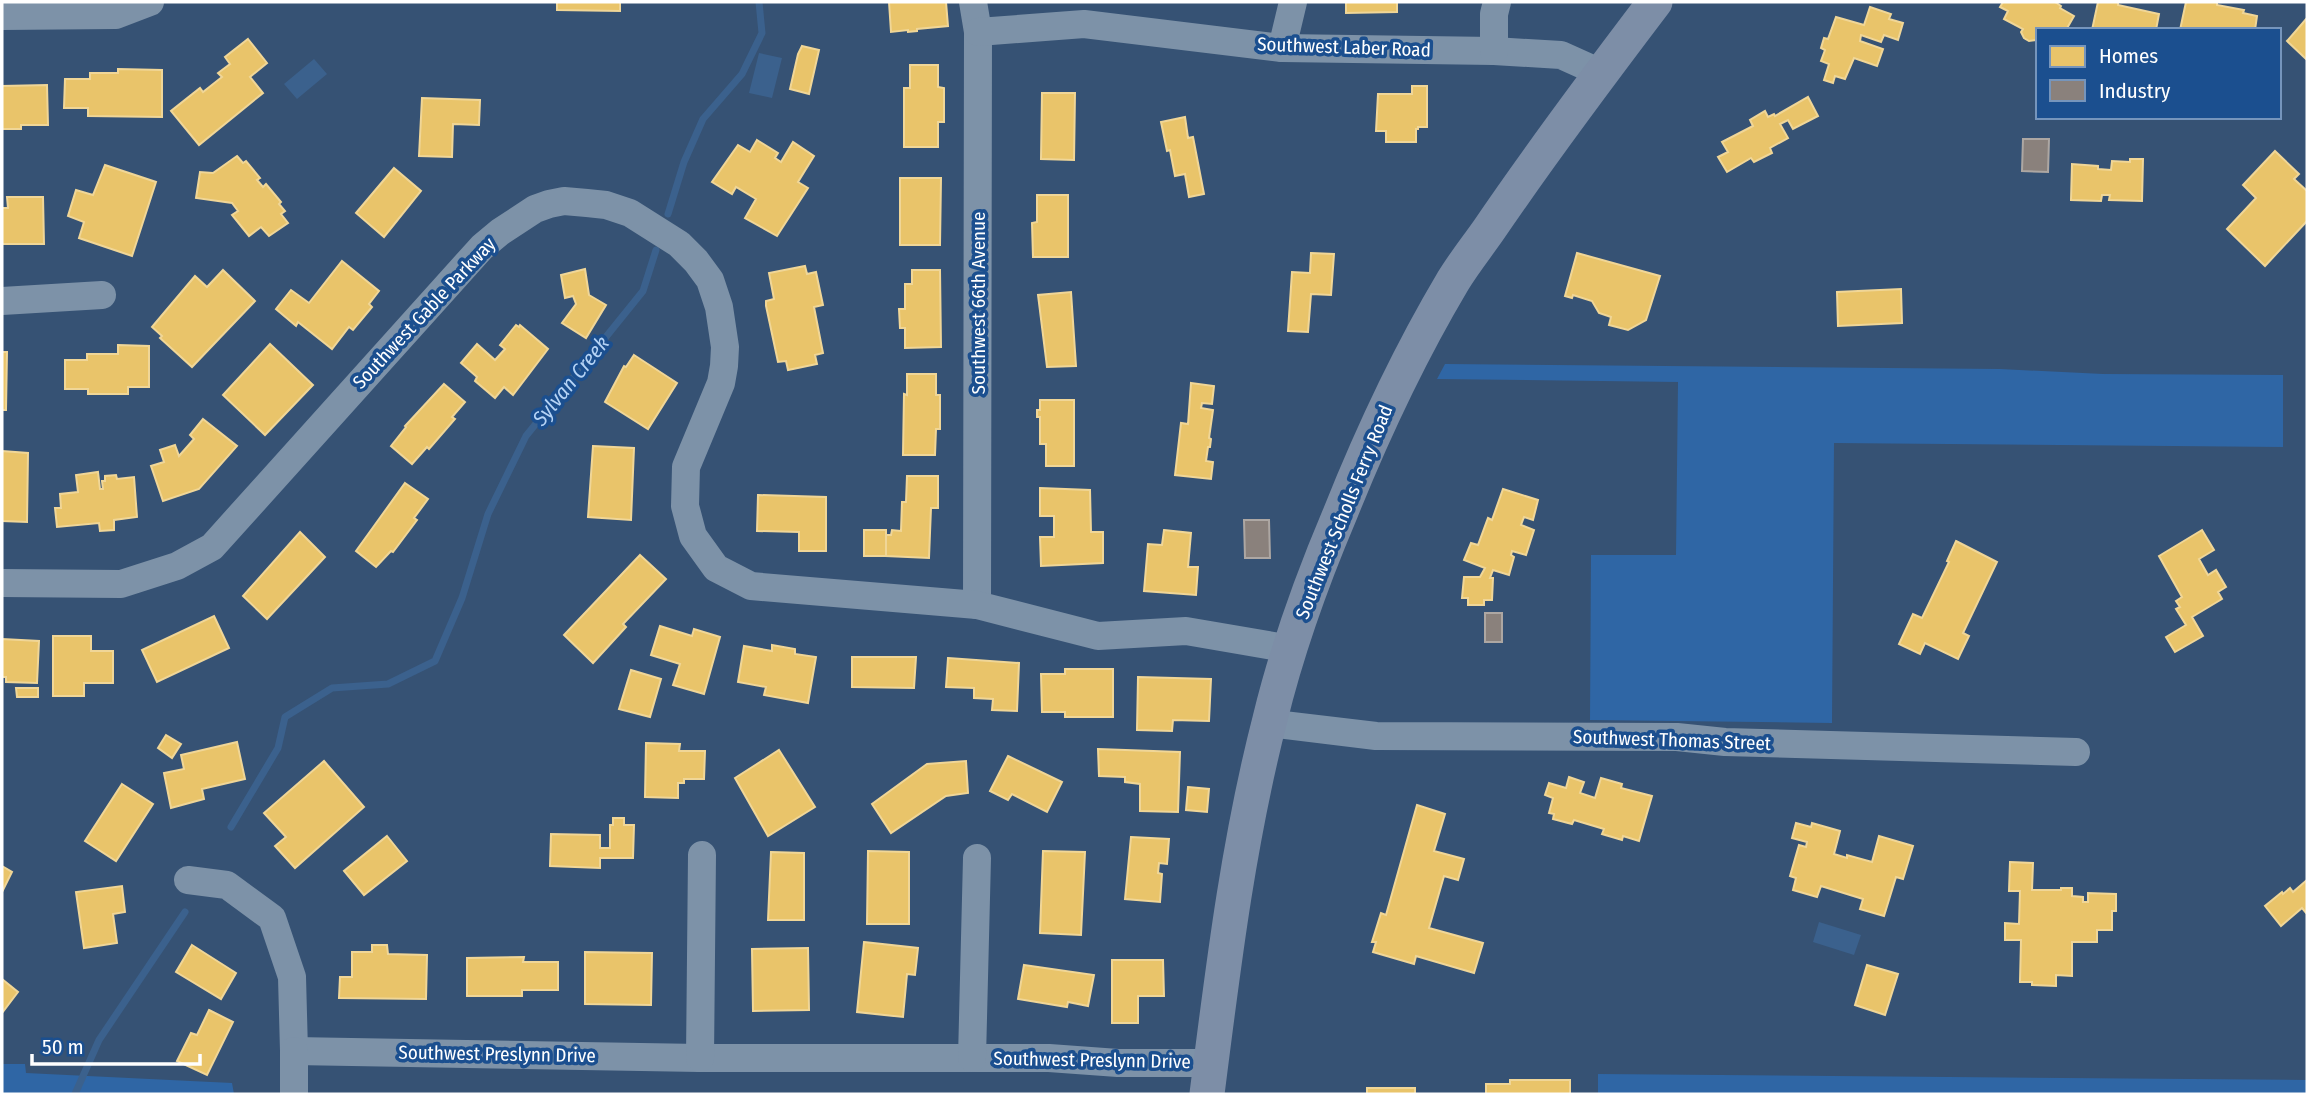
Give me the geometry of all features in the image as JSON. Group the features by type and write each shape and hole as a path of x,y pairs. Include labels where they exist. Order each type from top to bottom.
{"main road":[{"name":"Southwest Scholls Ferry Road","path":"1209,1079 1229,922 1269,723 1308,596 1354,479 1377,425 1428,324 1456,277 1516,188 1655,2"}],"street":[{"path":"2,16 116,15 150,2"},
{"name":"Southwest 66th Avenue","path":"973,2 978,32 977,605"},
{"path":"1282,48 1293,2"},
{"path":"1494,51 1494,15 1497,2"},
{"name":"Southwest Laber Road","path":"978,32 1084,24 1282,48 1494,51 1561,55 1601,73"},
{"name":"Southwest Gable Parkway","path":"2,583 121,584 177,566 212,547 482,247 535,209 565,201 606,205 630,213 679,244 696,261 710,281 723,327 724,366 721,383 686,467 685,506 693,536 716,568 751,586 977,605 1098,636 1186,631 1291,649"},
{"path":"2,301 102,295"},
{"name":"Southwest Thomas Street","path":"1269,723 1376,736 1676,737 1725,742 2076,752"},
{"path":"700,1058 702,855"},
{"name":"Southwest Preslynn Drive","path":"972,1058 977,858"},
{"path":"188,880 227,885 272,918 292,977 294,1094"},
{"name":"Southwest Preslynn Drive","path":"294,1051 700,1058 1049,1058 1118,1063 1209,1079"}],"shaded area":[{"path":"759,53 782,58 772,98 749,93"},
{"path":"314,59 327,74 297,99 284,84"},
{"path":"1445,364 2000,369 2103,374 2283,375 2283,447 1834,443 1832,723 1590,720 1591,555 1676,555 1678,382 1437,379"},
{"path":"1819,922 1861,935 1854,955 1813,942"},
{"path":"2,1064 25,1064 26,1073 232,1083 234,1094 2,1094"},
{"path":"1598,1074 2307,1080 2307,1094 1598,1094"}],"building: Homes":[{"path":"557,2 620,2 620,11 557,10"},
{"path":"889,2 946,2 948,26 891,32"},
{"path":"1346,2 1397,2 1397,12 1346,13"},
{"path":"2003,2 2055,2 2074,16 2067,28 2036,28 2036,40 2029,41 2021,32 2023,29 2004,19 2008,11 2000,7"},
{"path":"2098,2 2118,2 2118,5 2159,14 2156,28 2092,28"},
{"path":"2186,2 2217,2 2217,5 2244,10 2243,13 2257,16 2255,28 2180,28"},
{"path":"1870,7 1891,14 1889,19 1903,23 1898,40 1884,35 1881,42 1861,35 1860,41 1883,49 1877,66 1854,58 1845,79 1835,76 1833,83 1824,80 1829,64 1821,61 1825,50 1821,48 1824,38 1828,39 1836,17 1864,25"},
{"path":"2307,18 2307,60 2287,41"},
{"path":"248,39 267,63 250,77 263,93 199,145 171,111 200,88 203,92 222,77 218,73 230,64 225,57"},
{"path":"802,46 819,50 809,94 790,89"},
{"path":"910,65 938,65 938,87 944,88 944,122 938,122 938,147 904,147 904,88 910,88"},
{"path":"118,69 162,70 162,117 88,116 88,108 64,108 65,79 90,79 90,73 118,73"},
{"path":"47,85 48,125 21,125 21,129 2,129 2,86"},
{"path":"1412,86 1427,86 1427,127 1416,129 1416,142 1386,142 1386,131 1376,131 1378,94 1412,94"},
{"path":"1042,93 1075,93 1074,160 1041,159"},
{"path":"1808,97 1818,116 1793,129 1788,120 1780,124 1788,138 1770,148 1772,153 1754,162 1751,158 1727,172 1718,157 1728,152 1722,142 1753,126 1750,120 1765,111 1768,117 1774,114 1775,116"},
{"path":"422,98 480,100 479,125 453,124 452,157 419,156"},
{"path":"1185,117 1188,138 1193,137 1204,194 1189,197 1185,174 1175,176 1161,122"},
{"path":"757,140 778,153 775,158 781,162 793,142 814,156 798,182 808,188 777,236 745,218 756,199 736,187 732,194 712,182 738,145 750,152"},
{"path":"2275,151 2299,174 2294,179 2307,191 2307,221 2265,266 2227,229 2256,198 2243,185"},
{"path":"237,156 243,163 246,161 260,178 257,180 263,187 266,184 285,211 281,214 288,223 269,236 261,227 249,236 232,215 238,211 232,203 196,198 200,172 213,173"},
{"path":"2130,159 2143,159 2142,201 2109,200 2110,195 2102,195 2101,201 2071,200 2072,164 2111,170 2112,161 2130,162"},
{"path":"105,165 156,182 132,256 79,238 84,222 68,216 76,190 93,195"},
{"path":"394,168 421,191 384,237 356,213"},
{"path":"900,178 941,178 940,245 900,245"},
{"path":"1037,195 1068,195 1068,257 1033,257 1032,223 1037,222"},
{"path":"7,197 43,197 44,244 2,244 2,208 8,208"},
{"path":"1311,253 1334,254 1331,295 1311,294 1308,332 1288,331 1292,272 1310,273"},
{"path":"1577,253 1660,276 1646,320 1628,330 1609,325 1611,317 1599,313 1592,301 1573,295 1572,298 1565,296"},
{"path":"342,261 379,291 369,304 372,307 353,330 349,327 332,349 298,322 296,326 276,309 291,290 309,303"},
{"path":"805,266 807,274 816,272 823,305 814,307 823,353 815,355 817,364 788,370 786,361 778,362 766,306 766,301 774,299 769,273"},
{"path":"585,269 589,295 606,305 586,338 562,323 576,304 573,296 565,298 561,275"},
{"path":"223,270 255,301 192,367 160,338 162,336 152,327 195,276 207,287"},
{"path":"912,270 940,270 941,347 905,348 905,328 900,328 899,309 905,309 905,284 912,284"},
{"path":"1901,289 1902,323 1838,326 1837,292"},
{"path":"1071,292 1076,366 1047,367 1038,295"},
{"path":"516,325 520,325 548,349 513,395 504,387 495,398 475,381 477,377 461,363 477,344 495,360 505,349 500,345"},
{"path":"270,344 313,385 265,435 223,395"},
{"path":"118,345 149,346 149,387 128,387 128,394 88,394 88,389 65,389 65,360 87,360 87,354 118,354"},
{"path":"2,352 7,352 6,410 2,410"},
{"path":"634,355 677,383 648,429 605,402 624,366 626,367"},
{"path":"907,374 936,374 936,395 940,395 940,429 936,429 935,455 903,455"},
{"path":"1191,383 1214,386 1212,404 1202,403 1201,408 1213,410 1206,461 1213,462 1211,479 1175,475 1181,423 1188,424"},
{"path":"444,384 465,402 452,417 455,419 412,464 391,446 405,426"},
{"path":"1040,400 1074,400 1074,466 1046,466 1046,444 1040,444 1040,417 1037,417"},
{"path":"203,419 237,446 199,489 163,501 151,466 164,462 160,450 175,445 179,456 194,439 190,435"},
{"path":"593,446 634,448 631,520 588,517"},
{"path":"2,451 28,453 27,522 2,521"},
{"path":"98,472 100,489 103,489 102,481 105,481 105,476 116,475 117,479 134,477 137,517 114,520 114,530 100,531 99,523 57,527 55,508 61,508 60,494 78,492 76,475"},
{"path":"907,476 938,476 938,508 931,508 929,558 886,556 886,535 891,535 892,530 901,531 902,502 906,502"},
{"path":"405,483 428,499 414,518 417,520 393,552 376,567 356,551"},
{"path":"1040,488 1090,490 1091,532 1103,532 1103,563 1041,566 1040,537 1054,537 1054,516 1040,516"},
{"path":"1503,489 1538,500 1533,520 1524,517 1521,525 1534,530 1526,555 1512,551 1511,555 1514,557 1509,575 1493,570 1490,578 1493,578 1492,600 1484,600 1484,605 1468,605 1468,598 1462,598 1464,577 1480,577 1485,568 1464,560 1471,543 1478,545 1488,518 1492,520"},
{"path":"758,495 826,497 826,551 799,551 799,532 757,531"},
{"path":"864,530 886,530 886,556 864,556"},
{"path":"1164,530 1191,533 1188,567 1198,567 1196,595 1144,591 1148,544 1162,545"},
{"path":"2202,530 2214,550 2199,559 2208,575 2216,570 2226,587 2218,592 2222,599 2192,617 2203,636 2175,652 2166,637 2186,625 2176,609 2180,607 2176,601 2182,597 2159,556"},
{"path":"300,532 325,557 267,619 243,596"},
{"path":"1956,541 1997,562 1963,633 1969,636 1958,659 1925,643 1920,654 1899,644 1913,614 1922,618"},
{"path":"640,555 666,579 623,624 626,627 593,663 564,635"},
{"path":"214,616 229,648 157,682 142,650"},
{"path":"660,626 692,636 694,629 720,637 704,694 673,685 680,664 651,655"},
{"path":"53,636 91,636 91,651 113,651 113,683 84,683 84,696 53,696"},
{"path":"2,639 39,641 37,683 6,682 6,677 2,677"},
{"path":"772,645 795,649 795,654 816,657 808,703 764,695 766,687 738,682 744,646 772,651"},
{"path":"852,657 916,657 914,688 852,687"},
{"path":"948,658 1019,663 1017,711 992,710 993,699 974,698 974,688 946,687"},
{"path":"1065,669 1113,669 1113,717 1065,717 1065,712 1042,712 1041,674 1065,674"},
{"path":"631,670 661,679 650,717 619,709"},
{"path":"1138,677 1211,679 1209,721 1173,720 1172,731 1137,730"},
{"path":"16,688 38,688 38,697 17,697"},
{"path":"166,735 181,744 172,758 158,748"},
{"path":"237,742 245,779 202,789 204,799 171,808 164,773 184,769 181,755"},
{"path":"646,743 680,744 679,751 705,751 704,779 684,779 684,783 678,783 678,798 645,797"},
{"path":"1098,749 1180,752 1178,812 1140,811 1140,784 1125,782 1125,777 1099,776"},
{"path":"779,750 815,807 768,836 735,778"},
{"path":"1008,756 1062,782 1047,812 1012,794 1008,800 990,791"},
{"path":"324,761 364,807 295,868 275,846 286,837 264,813"},
{"path":"966,761 968,793 946,796 891,833 872,804 927,764"},
{"path":"1569,777 1584,782 1580,793 1595,798 1601,778 1622,784 1621,788 1652,796 1639,841 1623,836 1622,840 1602,834 1604,829 1574,820 1572,824 1553,819 1554,814 1549,813 1553,798 1545,795 1549,783 1566,788"},
{"path":"122,784 153,804 116,861 85,841"},
{"path":"1188,787 1209,789 1207,812 1186,810"},
{"path":"1417,805 1445,814 1434,851 1464,859 1458,880 1444,876 1429,928 1483,943 1474,973 1416,956 1414,964 1373,952 1376,942 1372,942 1381,913 1386,915"},
{"path":"613,818 624,818 624,825 634,825 633,858 600,858 600,868 550,866 551,834 600,835 600,848 610,848 610,825 613,825"},
{"path":"1796,823 1811,827 1812,823 1840,831 1834,854 1847,858 1847,855 1872,862 1879,836 1913,846 1903,879 1896,877 1884,916 1860,909 1863,899 1821,886 1817,897 1793,890 1796,878 1790,876 1799,845 1806,847 1807,842 1792,838"},
{"path":"387,836 407,861 364,895 344,871"},
{"path":"1131,837 1169,839 1167,864 1159,863 1158,873 1162,874 1160,902 1125,899"},
{"path":"868,851 909,852 909,924 867,924"},
{"path":"1043,851 1085,852 1081,935 1040,933"},
{"path":"771,852 804,853 804,920 768,920"},
{"path":"2010,862 2033,863 2032,890 2072,888 2072,896 2083,897 2083,902 2088,902 2088,893 2116,894 2112,930 2097,930 2097,942 2072,942 2072,976 2056,975 2056,986 2020,982 2021,940 2005,940 2005,923 2019,924 2020,891 2009,891"},
{"path":"2,866 12,872 2,892"},
{"path":"2307,880 2307,914 2302,908 2281,926 2265,906 2282,892 2283,894 2290,888 2293,892"},
{"path":"122,886 125,912 113,914 117,943 84,948 76,892"},
{"path":"864,942 918,948 915,975 907,974 903,1017 857,1012"},
{"path":"192,945 236,973 221,999 176,972"},
{"path":"372,945 387,945 388,954 427,955 426,999 339,998 340,977 352,977 352,952 372,952"},
{"path":"808,948 809,1010 753,1011 752,949"},
{"path":"585,952 652,953 651,1005 585,1004"},
{"path":"524,957 523,962 558,962 558,990 522,990 522,996 467,996 467,958"},
{"path":"1112,960 1163,960 1164,996 1138,996 1138,1023 1112,1023"},
{"path":"1024,965 1094,975 1088,1006 1068,1002 1067,1007 1018,999"},
{"path":"1867,965 1898,974 1885,1015 1855,1005"},
{"path":"2,979 18,992 2,1013"},
{"path":"209,1010 233,1022 207,1075 177,1061 191,1033 197,1035"},
{"path":"1510,1080 1570,1080 1570,1094 1486,1094 1486,1084 1510,1084"},
{"path":"1367,1088 1415,1088 1415,1094 1367,1094"}],"building: Industry":[{"path":"2023,139 2049,139 2048,172 2022,171"},
{"path":"1244,520 1269,520 1270,558 1245,558"},
{"path":"1485,613 1502,613 1502,642 1485,642"}],"waterway":[{"name":"Sylvan Creek","path":"668,214 684,162 703,119 742,74 762,33 759,2"},
{"path":"231,827 278,748 285,717 332,688 388,684 435,661 462,598 488,514 526,436 643,291 656,250"},
{"name":"Sylvan Creek","path":"75,1094 99,1040 185,912"}]}
